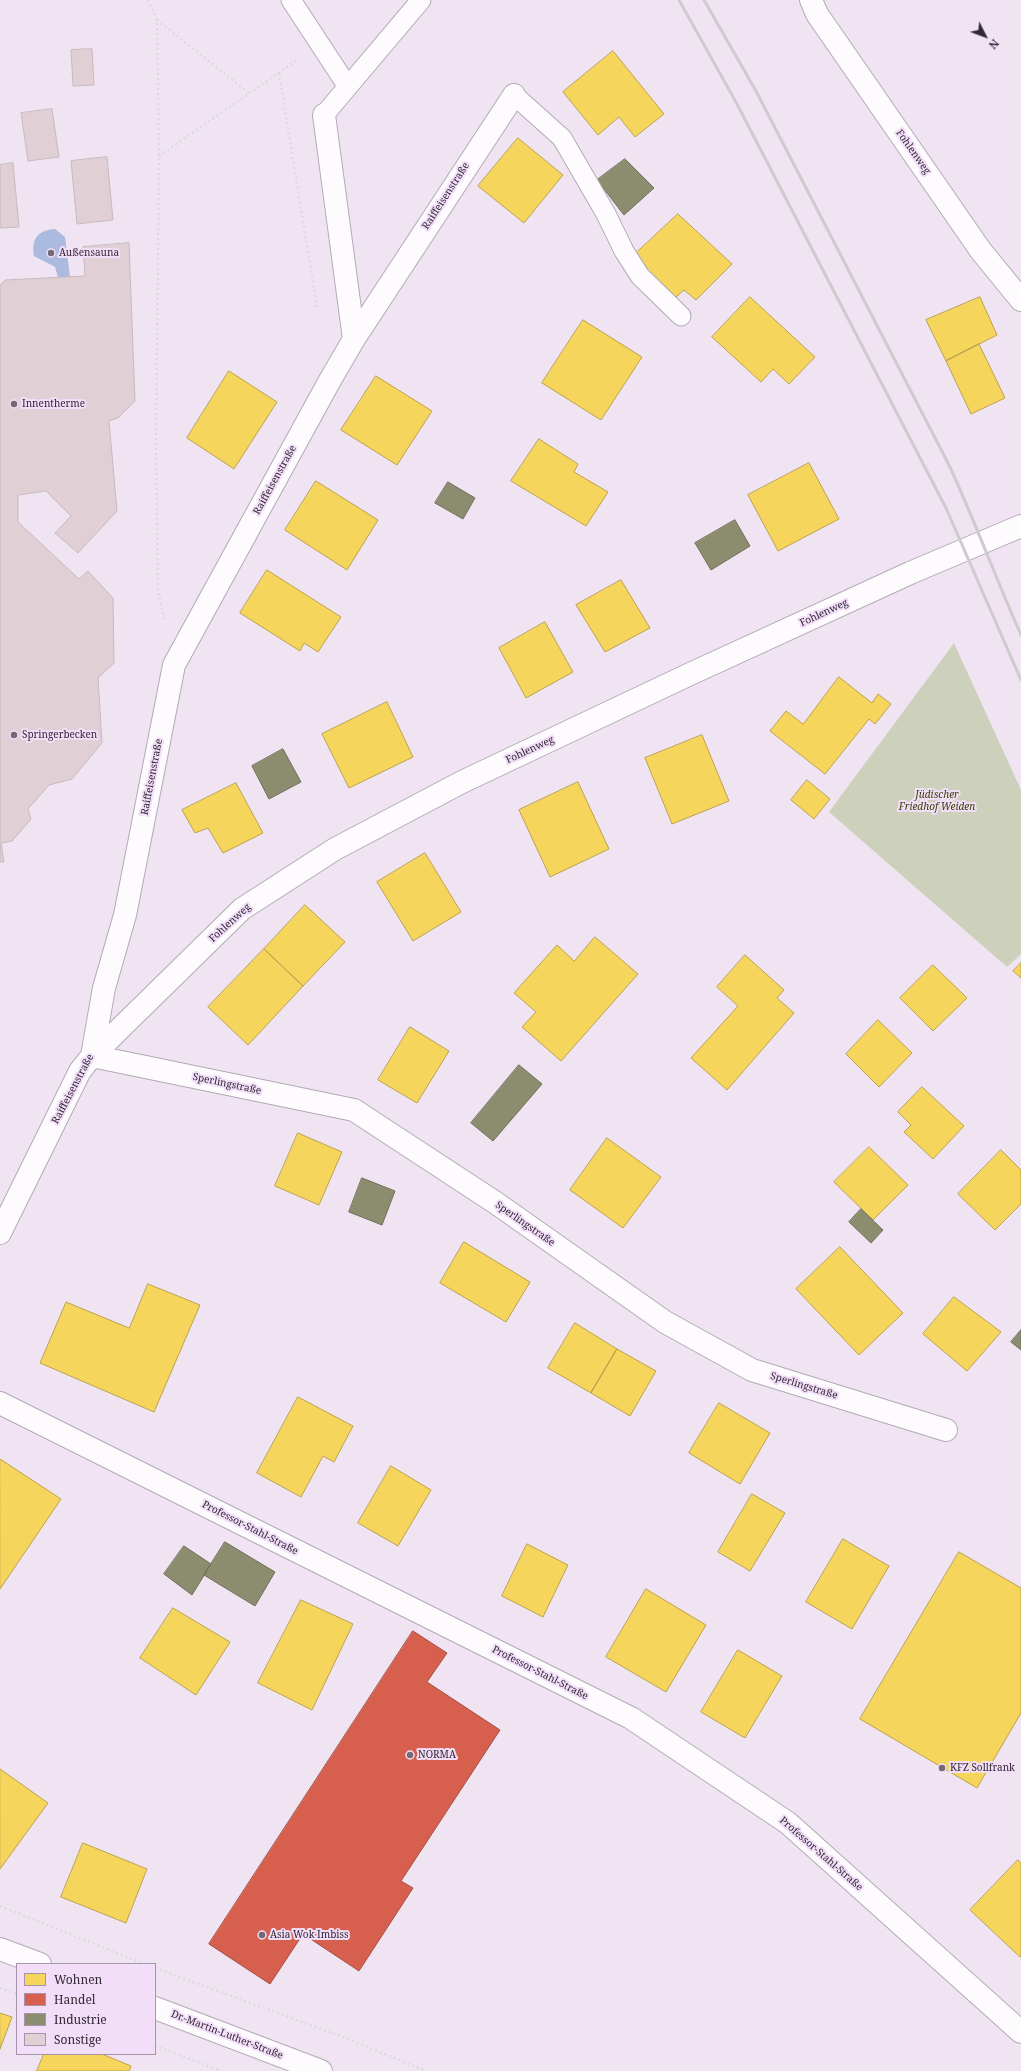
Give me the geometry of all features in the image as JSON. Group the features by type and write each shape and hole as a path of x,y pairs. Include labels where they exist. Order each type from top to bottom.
{"street":[{"name":"Fohlenweg","path":"811,0 817,14 976,244 1021,300"},
{"name":"Raiffeisenstraße","path":"0,1233 80,1072 92,1056 104,988 125,915 174,665 354,339 514,95"},
{"path":"324,115 354,339"},
{"name":"Fohlenweg","path":"92,1056 242,909 335,849 462,782 680,678 910,573 1021,526"},
{"name":"Sperlingstraße","path":"92,1056 354,1110 496,1204 665,1322 752,1370 946,1430"},
{"name":"Professor-Stahl-Straße","path":"0,1403 631,1718 788,1823 1021,2032"},
{"path":"0,1949 37,1963"},
{"name":"Dr.-Martin-Luther-Straße","path":"156,2008 321,2071"}],"lane":[{"path":"291,0 319,45 348,87"},
{"path":"324,115 421,0"},
{"path":"514,95 562,138 606,214 624,251 640,276 681,316"}],"path":[{"path":"148,0 157,20 159,157 156,448 158,590 164,620"},
{"path":"157,20 249,93"},
{"path":"159,157 319,45"},
{"path":"279,72 318,312"},
{"path":"0,1906 142,1963"},
{"path":"156,1968 343,2037 426,2071"},
{"path":"0,1988 16,1994"},
{"path":"156,2046 221,2071"}],"green space":[{"name":"Jüdischer Friedhof Weiden","path":"954,643 1021,790 1021,954 1007,967 829,812"}],"water":[{"name":"Außensauna","path":"55,229 65,237 70,277 58,277 55,267 34,256 33,250 37,236 44,231"}],"building: Wohnen":[{"path":"613,51 664,114 635,137 619,117 598,135 563,92"},
{"path":"518,138 563,175 524,223 478,186"},
{"path":"678,214 732,264 696,300 684,290 675,298 632,257"},
{"path":"750,297 815,357 789,384 773,369 761,382 712,337"},
{"path":"980,297 997,335 946,361 926,320"},
{"path":"583,320 642,357 601,420 542,383"},
{"path":"979,344 1005,398 971,414 946,361"},
{"path":"229,371 277,402 234,469 187,438"},
{"path":"376,376 432,411 397,465 341,430"},
{"path":"539,439 578,464 574,472 608,492 586,526 511,481"},
{"path":"809,463 839,519 778,551 748,495"},
{"path":"316,481 378,520 347,570 285,530"},
{"path":"267,570 341,617 318,652 304,643 300,651 240,613"},
{"path":"621,580 650,628 605,652 576,605"},
{"path":"545,622 573,672 526,698 499,648"},
{"path":"839,677 872,703 878,694 891,704 875,724 869,719 825,774 770,731 786,711 803,724"},
{"path":"387,702 413,757 349,788 322,734"},
{"path":"702,735 729,801 672,824 645,758"},
{"path":"807,780 830,799 814,819 791,800"},
{"path":"578,782 609,849 550,877 519,810"},
{"path":"236,783 263,833 223,853 208,828 195,833 182,810"},
{"path":"425,853 461,912 413,941 377,882"},
{"path":"305,905 345,942 303,986 264,949"},
{"path":"595,937 638,974 561,1061 522,1027 536,1012 514,993 557,945 574,961"},
{"path":"264,949 303,986 248,1045 208,1007"},
{"path":"745,955 784,990 777,998 794,1013 727,1090 691,1058 738,1006 717,987"},
{"path":"1021,963 1021,978 1013,971"},
{"path":"933,965 967,998 933,1031 900,998"},
{"path":"878,1020 912,1053 879,1087 846,1054"},
{"path":"410,1027 449,1051 417,1103 378,1080"},
{"path":"922,1087 964,1126 933,1159 904,1132 911,1125 898,1112"},
{"path":"298,1133 342,1152 319,1205 275,1186"},
{"path":"607,1138 661,1177 623,1228 570,1190"},
{"path":"869,1147 908,1185 873,1220 834,1182"},
{"path":"1001,1150 1021,1170 1021,1204 995,1230 958,1194"},
{"path":"464,1242 530,1282 506,1322 440,1283"},
{"path":"840,1247 903,1313 859,1355 796,1289"},
{"path":"148,1284 200,1305 154,1412 40,1363 66,1302 129,1328"},
{"path":"954,1297 1001,1332 967,1371 923,1334"},
{"path":"575,1323 617,1349 591,1393 548,1368"},
{"path":"617,1349 656,1371 630,1416 591,1393"},
{"path":"298,1397 353,1426 334,1462 323,1456 301,1497 257,1473"},
{"path":"719,1403 770,1433 740,1484 689,1453"},
{"path":"0,1459 61,1499 0,1589"},
{"path":"391,1466 431,1490 398,1546 358,1523"},
{"path":"752,1494 785,1513 750,1571 718,1552"},
{"path":"843,1539 889,1566 852,1629 806,1602"},
{"path":"527,1544 568,1565 543,1617 502,1596"},
{"path":"959,1552 1021,1588 1021,1713 977,1788 860,1719"},
{"path":"646,1589 706,1625 666,1692 606,1657"},
{"path":"301,1600 353,1624 312,1710 258,1683"},
{"path":"173,1608 230,1642 196,1695 140,1658"},
{"path":"738,1650 782,1676 745,1738 701,1712"},
{"path":"0,1769 48,1803 0,1869"},
{"path":"83,1843 147,1869 126,1923 61,1897"},
{"path":"1018,1860 1021,1863 1020,1957 970,1910"},
{"path":"0,2013 12,2017 0,2049"},
{"path":"44,2055 104,2055 131,2066 129,2071 37,2071"}],"building: Handel":[{"path":"413,1631 447,1653 427,1682 500,1730 401,1881 413,1888 359,1971 303,1934 270,1984 209,1944"}],"building: Industrie":[{"path":"625,159 654,188 624,215 597,180"},
{"path":"448,482 475,498 463,519 435,503"},
{"path":"735,520 750,546 711,570 695,543"},
{"path":"283,749 301,782 269,799 252,766"},
{"path":"519,1065 542,1084 493,1141 471,1123"},
{"path":"362,1178 395,1191 382,1225 349,1212"},
{"path":"861,1209 883,1230 871,1243 849,1222"},
{"path":"1021,1330 1021,1350 1011,1342"},
{"path":"225,1542 275,1572 255,1606 204,1575"},
{"path":"184,1546 211,1564 192,1595 164,1574"}],"building: Sonstige":[{"path":"92,49 94,85 73,86 71,50"},
{"path":"52,109 59,157 28,161 21,113"},
{"path":"107,157 113,220 77,224 71,161"},
{"path":"13,163 19,227 0,228 0,165"},
{"path":"129,243 135,401 118,418 109,421 117,511 78,553 55,533 71,516 46,491 18,495 18,522 79,579 88,571 113,598 114,663 98,678 102,743 72,779 49,785 28,809 31,819 12,841 1,843 4,862 0,862 0,285 5,280 85,276 83,247"}],"railway":[{"path":"679,0 737,104 946,508 1021,680"},
{"path":"704,0 756,91 949,465 1021,635"}],"place":[{"name":"Außensauna","path":"51,253"},
{"name":"Innentherme","path":"14,404"},
{"name":"Springerbecken","path":"14,735"},
{"name":"NORMA","path":"410,1755"},
{"name":"KFZ Sollfrank","path":"942,1768"},
{"name":"Asia Wok Imbiss","path":"262,1935"}]}
